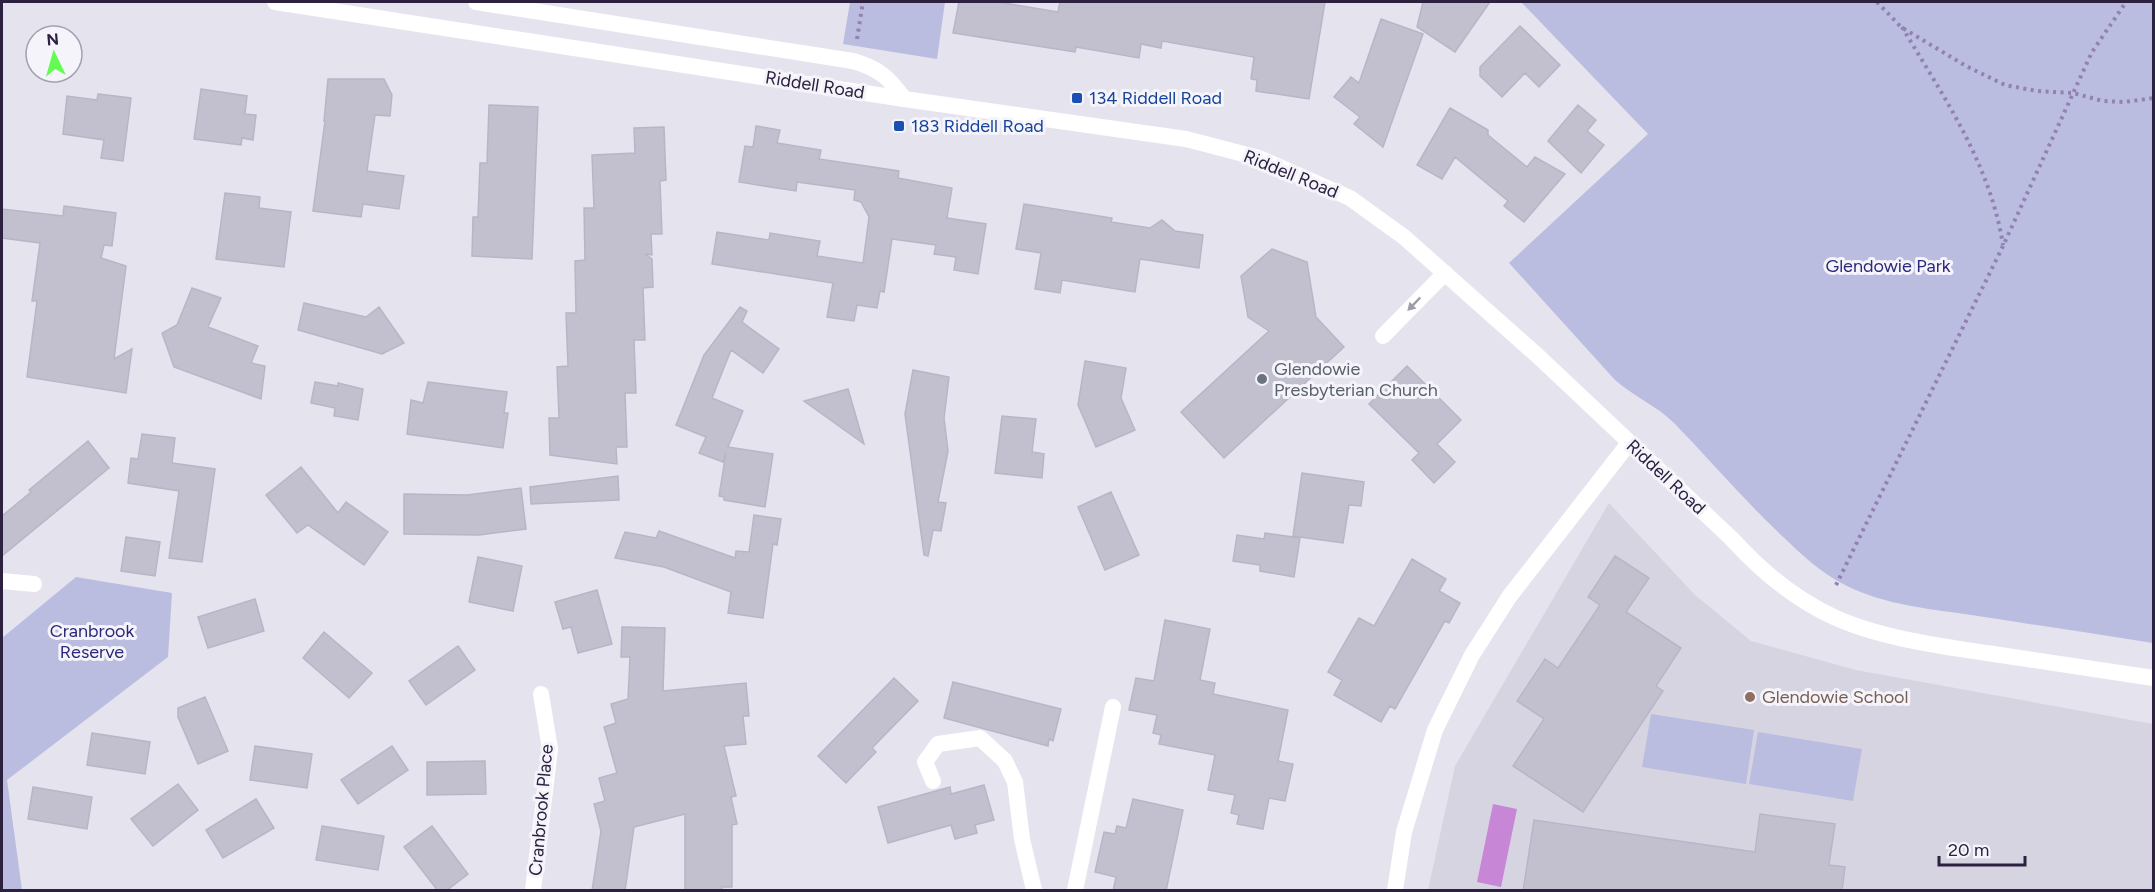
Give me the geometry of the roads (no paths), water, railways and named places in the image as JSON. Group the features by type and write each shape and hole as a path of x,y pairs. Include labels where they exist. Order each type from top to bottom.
{"street":[{"name":"Riddell Road","path":"275,2 1186,140 1259,158 1350,198 1404,237 1732,539 1758,567 1805,602 1838,619 1894,636 1946,647 2154,678"},
{"path":"476,2 853,61 867,65 888,77 904,99"},
{"path":"1383,336 1445,273"},
{"path":"1395,891 1404,832 1435,730 1472,655 1509,597 1629,443"},
{"path":"2,580 34,584"},
{"name":"Cranbrook Place","path":"533,891 550,749 542,694"},
{"path":"1076,891 1113,707"},
{"path":"933,781 925,762 938,744 980,738 1005,761 1015,782 1022,839 1034,891"}],"place":[{"name":"134 Riddell Road","path":"1077,98"},
{"name":"183 Riddell Road","path":"899,126"},
{"name":"Glendowie Presbyterian Church","path":"1262,379"},
{"name":"Glendowie School","path":"1750,697"}],"park label":[{"name":"Glendowie Park","path":"1888,266"},
{"name":"Cranbrook Reserve","path":"92,641"}]}
